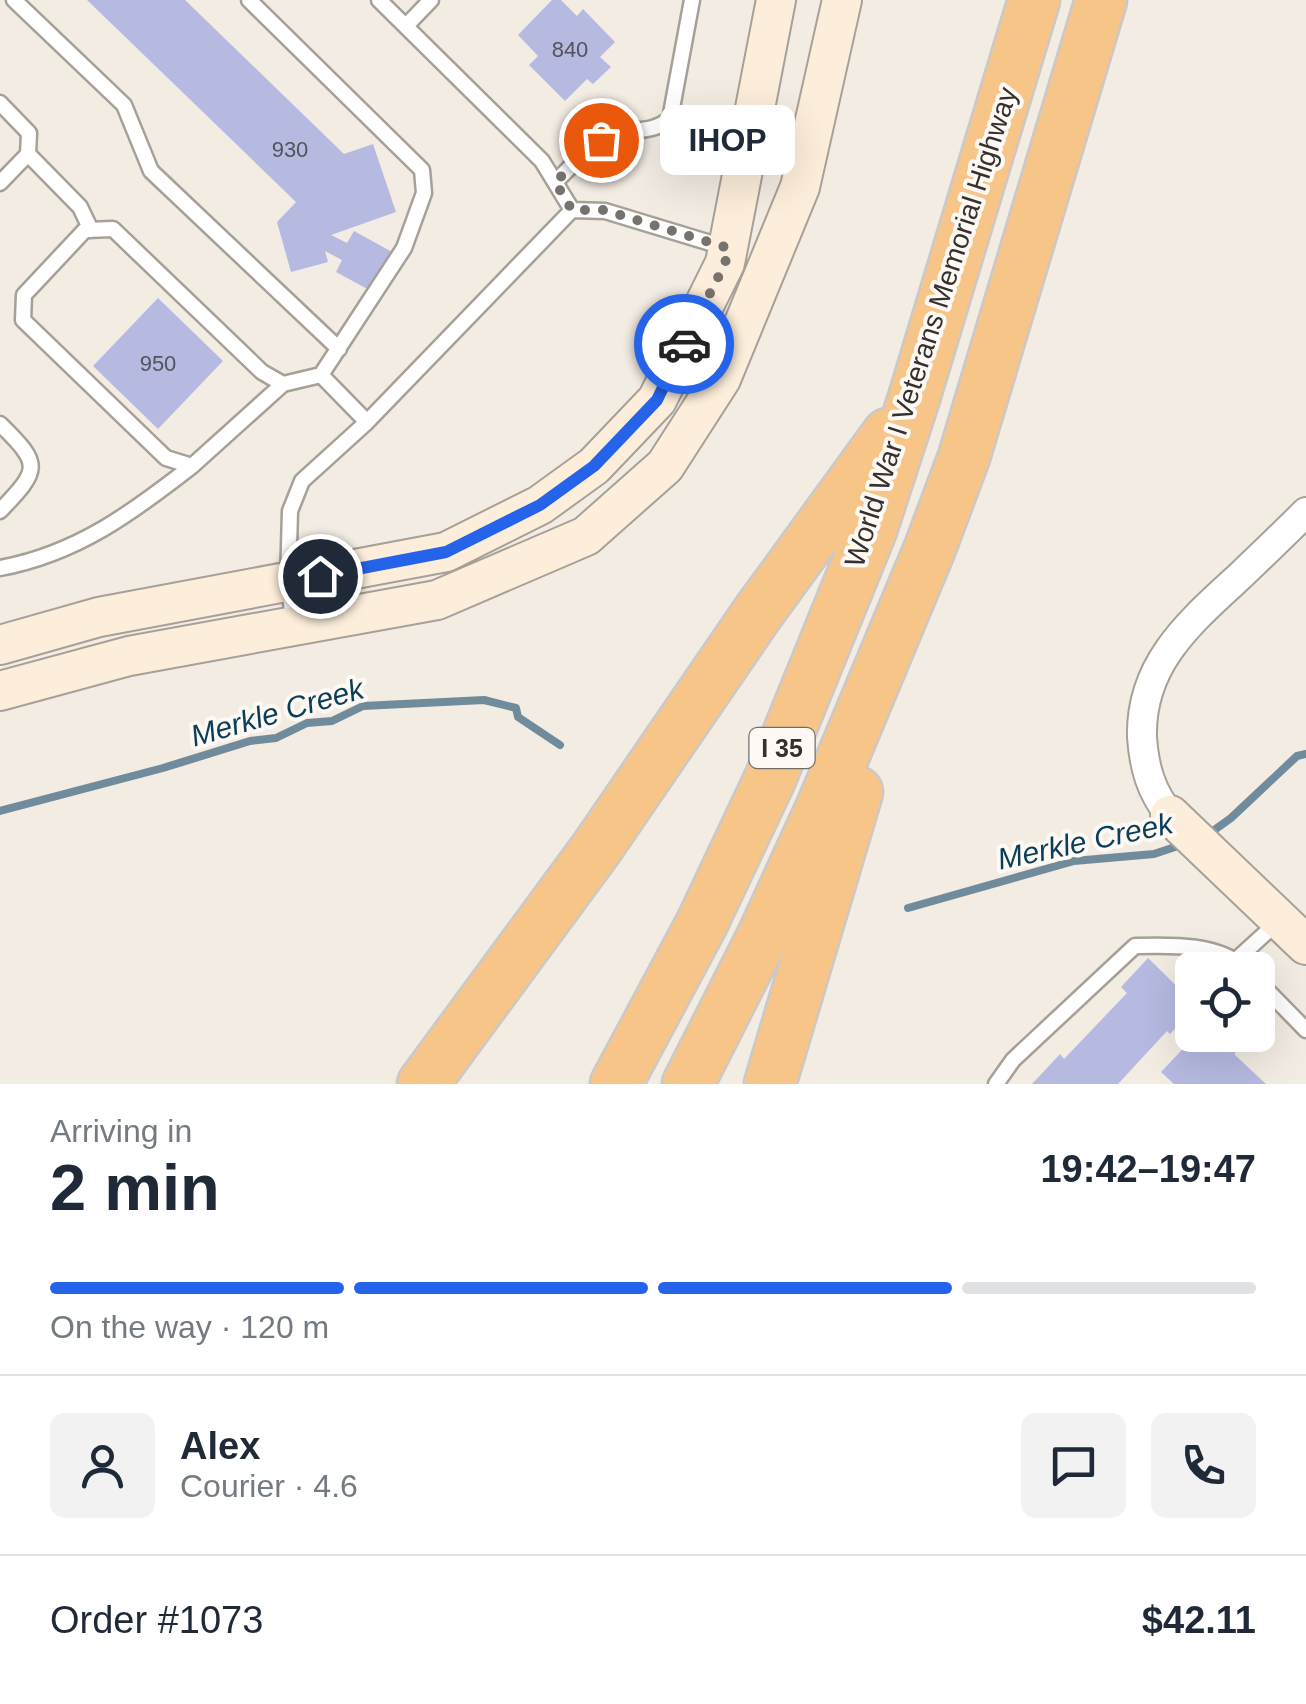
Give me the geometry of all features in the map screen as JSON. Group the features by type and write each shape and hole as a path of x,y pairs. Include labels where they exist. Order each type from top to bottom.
{"highway":[{"name":"World War I Veterans Memorial Highway","path":"616,1084 702,923 770,779 871,530 1034,0"},
{"name":"I 35","path":"688,1084 763,936 822,807 930,548 964,456 1102,0"},
{"path":"423,1084 596,850 757,614 914,398"},
{"path":"770,1084 930,548"}],"main road":[{"path":"0,644 99,617 446,552 540,505 594,466 657,400 725,264 776,0"},
{"path":"0,691 129,656 436,600 586,536 665,466 721,379 800,187 842,0"},
{"path":"1170,815 1293,933"}],"street":[{"path":"1170,815 1153,790 1144,761 1142,721 1152,677 1190,622 1306,512"}],"lane":[{"path":"0,568 49,554 110,527 192,466 282,384 321,375 404,248 424,193 422,170 249,0"},
{"path":"379,0 542,161 572,210"},
{"path":"406,26 430,0"},
{"path":"555,182 601,140 623,131 654,131 670,119 692,0"},
{"path":"22,2 124,104 151,171 339,349"},
{"path":"0,103 28,133 28,154 0,183"},
{"path":"28,154 80,207 91,230"},
{"path":"295,626 288,582 290,511 302,481 366,422 572,210 604,210 728,248"},
{"path":"192,466 166,458 23,320 24,295 86,230 113,229 262,372 282,384"},
{"path":"321,375 366,422"},
{"path":"0,424 29,453 32,471 0,512"},
{"path":"1263,952 1293,933"},
{"path":"996,1084 1012,1060 1134,946 1181,945 1202,952"},
{"path":"1275,998 1306,1030"}],"building":[{"path":"87,0 185,0 344,154 373,144 396,212 331,235 347,243 354,231 394,253 373,292 336,272 342,260 325,251 328,262 291,272 277,222 296,202"},
{"path":"552,0 561,0 577,16 583,9 615,42 600,57 611,67 593,84 587,79 565,101 529,65 538,56 518,35"},
{"path":"158,298 223,361 158,429 93,366"},
{"path":"1148,958 1175,984 1175,1029 1170,1034 1167,1031 1118,1084 1032,1084 1060,1054 1064,1059 1127,993 1121,987"},
{"path":"1180,1052 1236,1052 1266,1084 1174,1084 1161,1072"}],"waterway":[{"name":"Merkle Creek","path":"0,811 250,741 276,738 307,723 332,721 363,706 484,700 516,708 518,717 560,745"},
{"name":"Merkle Creek","path":"1206,836 1297,756 1306,754"},
{"name":"Merkle Creek","path":"908,908 1074,861 1154,854 1184,844"}],"way so far":[{"path":"601,140 555,182 572,210 604,210 728,248 725,264 684,344"}],"place":[{"name":"IHOP","path":"601,140"}],"route":[{"path":"320,576 446,552 540,505 594,466 657,400 684,344"}]}
